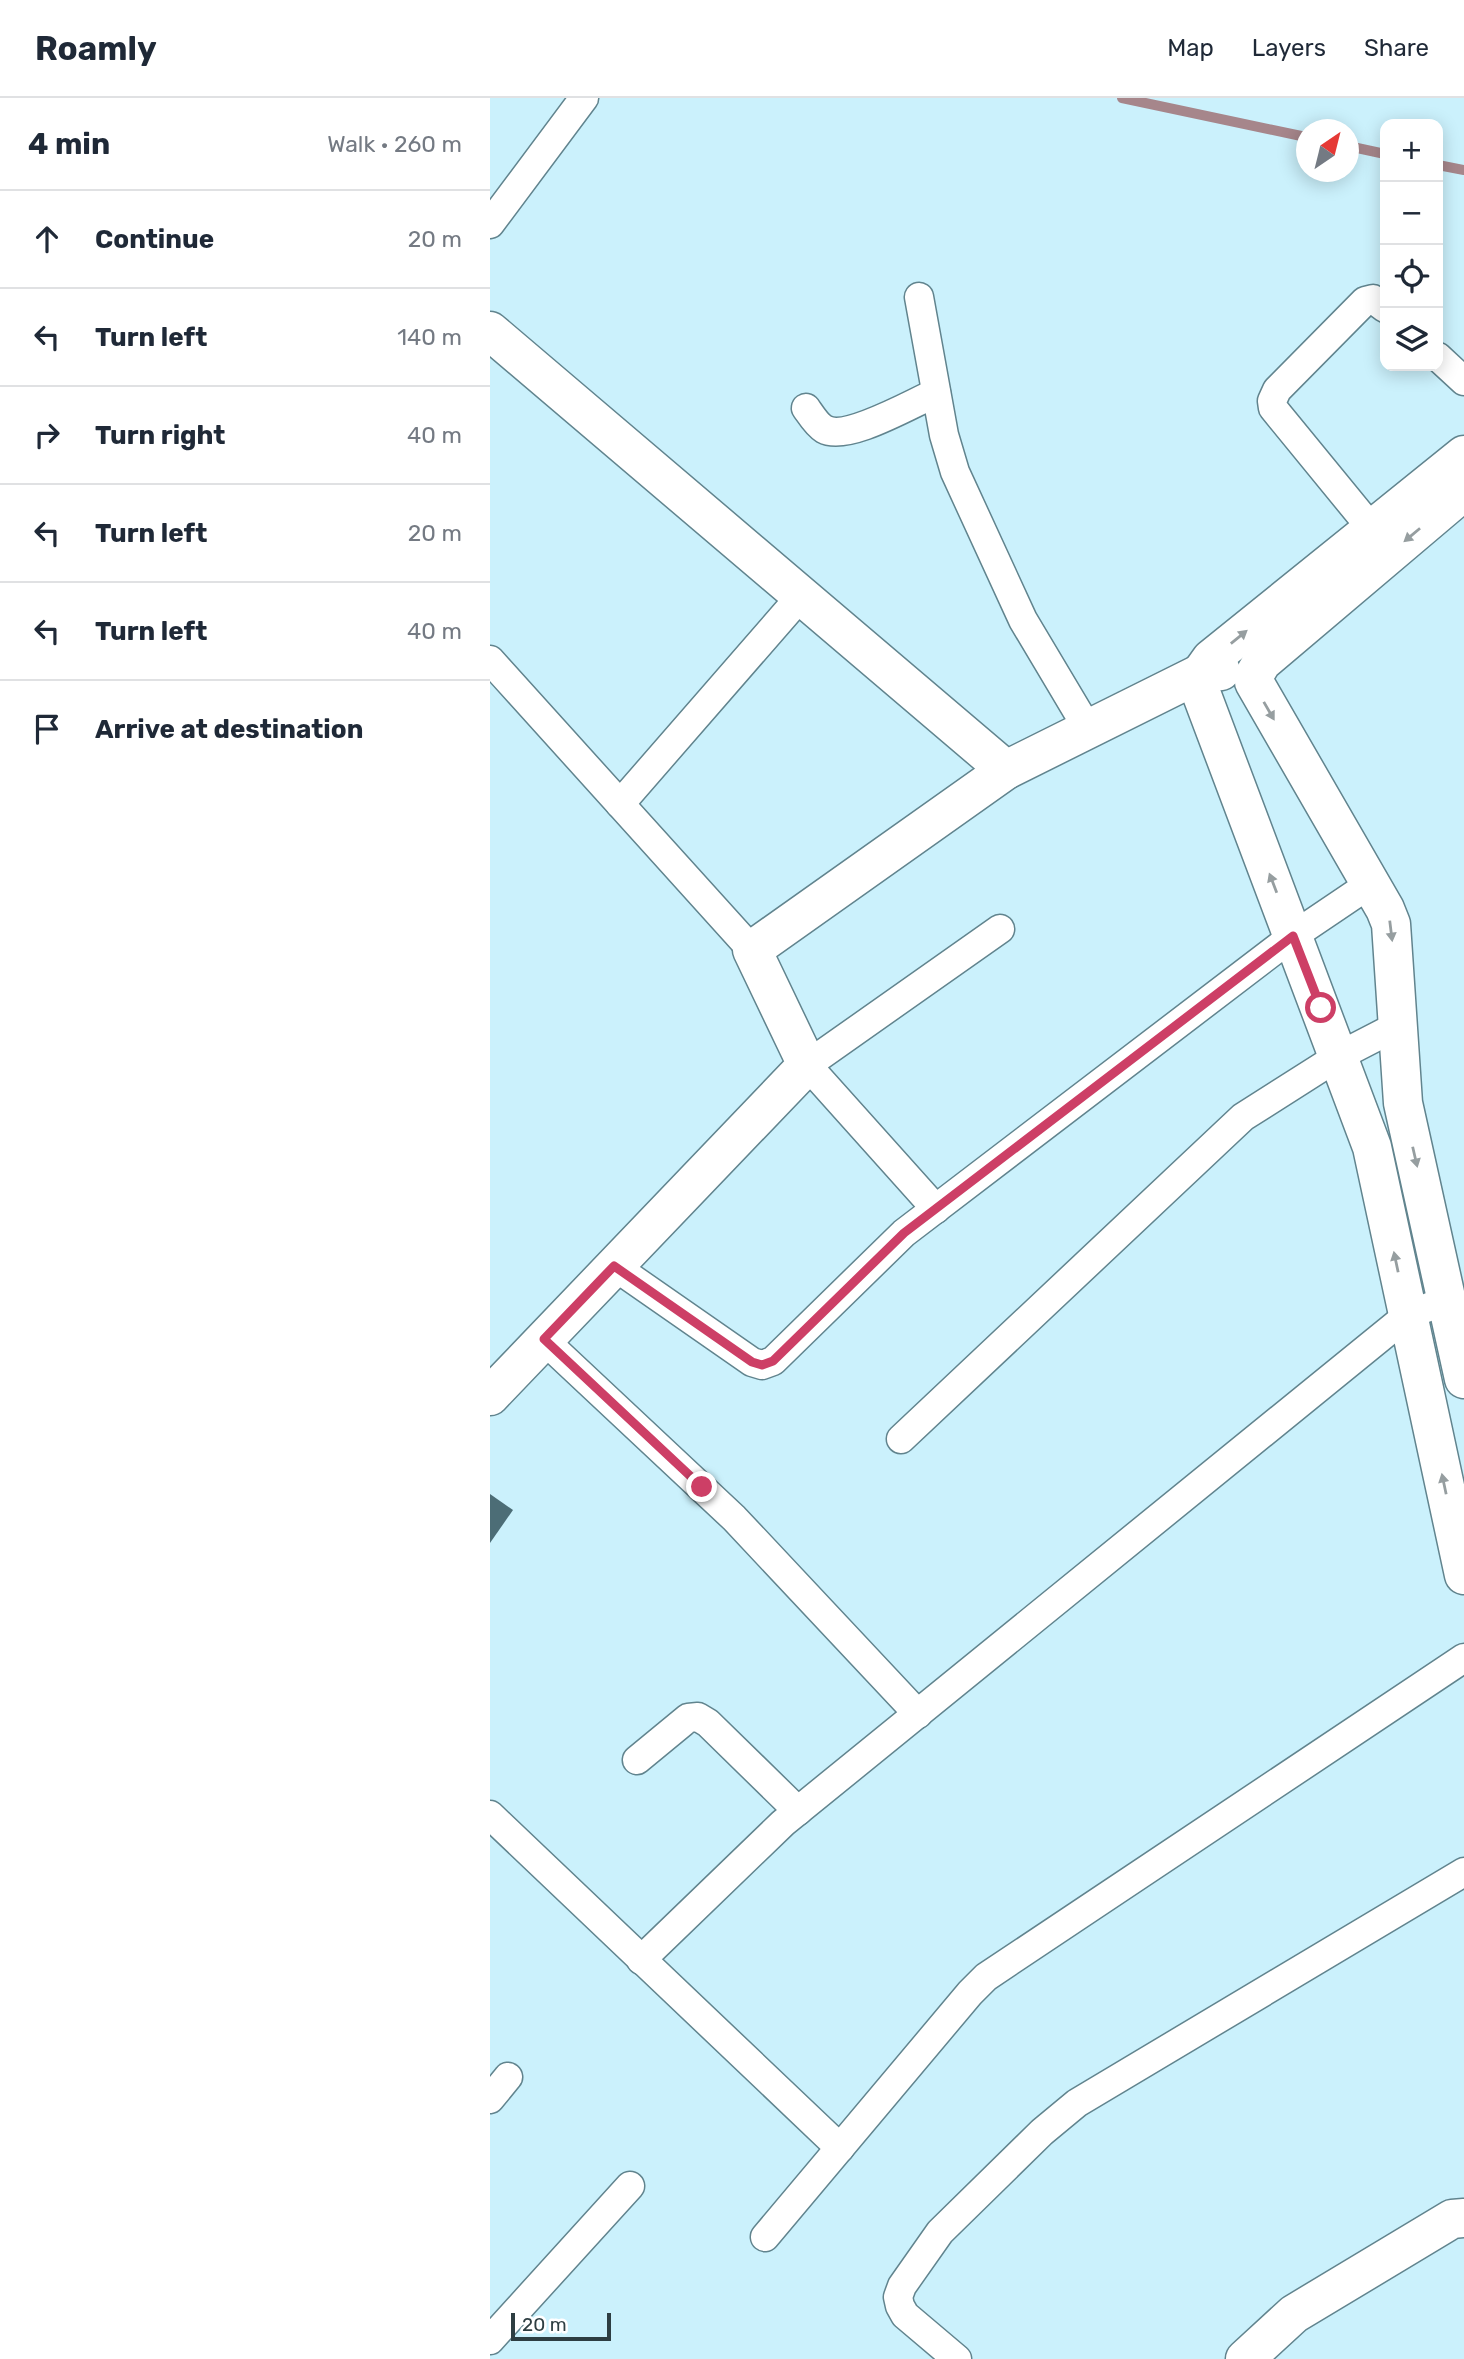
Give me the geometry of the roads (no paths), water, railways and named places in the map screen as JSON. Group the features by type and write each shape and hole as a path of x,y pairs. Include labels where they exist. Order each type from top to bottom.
{"main road":[{"path":"490,331 1006,770"},
{"path":"1459,476 1372,529 1211,659 1200,673 1199,690 1372,1147 1464,1575"},
{"path":"1459,476 1258,668 1254,682 1391,924 1403,1103 1463,1370"},
{"path":"494,1386 544,1339 807,1065 751,950 1006,770 1200,673 1258,668"},
{"path":"1245,2359 1294,2314 1452,2219 1464,2218"}],"street":[{"path":"490,224 584,98"},
{"path":"919,297 936,393 955,472 1023,620 1088,729"},
{"path":"1372,529 1273,408 1272,401 1277,390 1365,301 1373,299 1384,308"},
{"path":"1443,362 1464,382"},
{"path":"806,408 822,428 836,433 858,428 936,393"},
{"path":"620,804 801,596"},
{"path":"490,660 751,950"},
{"path":"614,1266 752,1362 762,1365 773,1361 904,1233 1293,936 1370,884"},
{"path":"936,1209 807,1065 1000,929"},
{"path":"901,1439 1243,1117 1339,1056 1397,1026"},
{"path":"641,1959 798,1811 1408,1315 1447,1300"},
{"path":"544,1339 734,1518 918,1714"},
{"path":"765,2238 961,2003 986,1977 1464,1658"},
{"path":"636,1760 688,1718 698,1717 708,1723 798,1811"},
{"path":"490,1815 840,2148"},
{"path":"957,2359 905,2315 898,2297 902,2286 940,2232 1042,2132 1077,2104 1464,1872"},
{"path":"490,2099 508,2077"},
{"path":"490,2340 630,2186"}],"waterway":[{"path":"1122,98 1296,135"},
{"path":"1359,148 1380,153"},
{"path":"1443,166 1464,170"}]}
